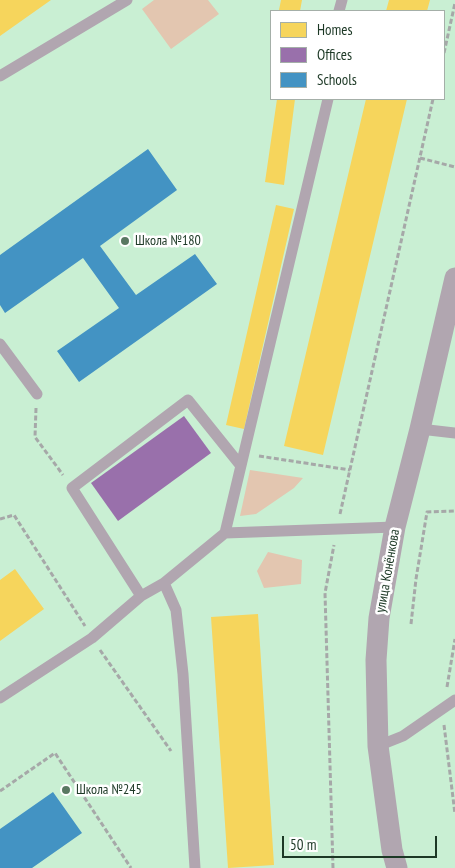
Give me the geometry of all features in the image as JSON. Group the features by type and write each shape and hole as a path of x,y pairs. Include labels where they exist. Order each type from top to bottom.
{"street":[{"name":"улица Конёнкова","path":"397,868 392,850 378,746 376,660 379,618 395,527 455,278"}],"lane":[{"path":"0,76 127,0"},
{"path":"0,698 92,638 141,596 164,583 224,533 328,100"},
{"path":"0,344 37,394"},
{"path":"141,596 72,488 188,400 241,466"},
{"path":"420,429 455,433"},
{"path":"224,533 395,527"},
{"path":"164,583 176,610 183,674 195,868"},
{"path":"378,746 403,736 455,700"}],"path":[{"path":"445,48 455,2"},
{"path":"332,868 325,593 336,529 434,100"},
{"path":"420,158 455,167"},
{"path":"37,394 36,437 72,488"},
{"path":"244,454 350,470"},
{"path":"411,624 427,512 455,511"},
{"path":"0,791 55,753 131,868"}],"shaded area":[{"path":"154,0 208,0 219,14 171,49 142,9"},
{"path":"250,470 303,478 294,488 256,514 240,516"},
{"path":"268,552 302,560 301,584 264,588 257,571"}],"building: Homes":[{"path":"0,0 51,0 0,36"},
{"path":"281,0 302,0 300,10 279,10"},
{"path":"389,0 430,0 427,10 386,10"},
{"path":"277,100 295,100 284,185 265,182"},
{"path":"366,100 407,100 323,455 284,446"},
{"path":"276,205 294,209 244,429 226,425"},
{"path":"15,569 44,609 0,641 0,580"},
{"path":"258,614 274,865 228,868 211,617"}],"building: Offices":[{"path":"184,416 211,453 118,521 91,483"}],"building: Schools":[{"path":"148,149 177,190 100,246 136,295 195,254 217,284 79,382 57,351 119,308 83,258 5,313 0,305 0,255"},
{"path":"53,792 82,833 32,868 0,868 0,829"}],"place":[{"name":"Школа №180","path":"125,241"},
{"name":"Школа №245","path":"66,790"}]}
